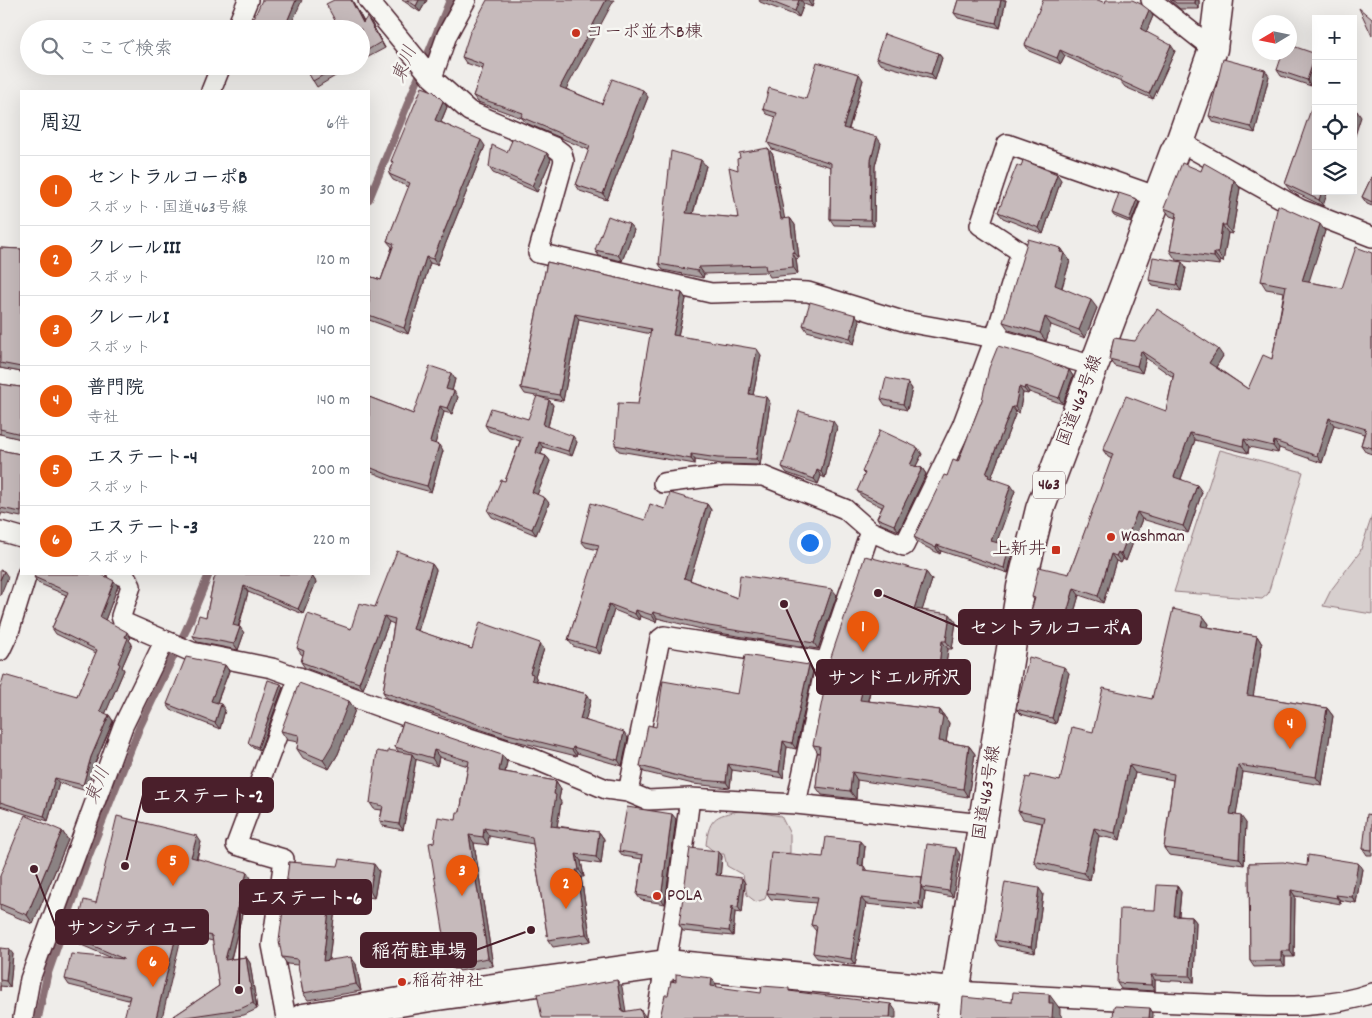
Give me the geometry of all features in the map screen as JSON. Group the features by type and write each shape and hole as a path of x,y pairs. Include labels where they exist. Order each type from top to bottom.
{"main road":[{"name":"国道463号線","path":"954,991 1027,559 1040,509 1174,153 1180,142 1212,48 1219,0"},
{"path":"303,1018 430,997 666,964 954,991"},
{"name":"463","path":"951,1018 954,991"}],"street":[{"path":"240,20 248,0"},
{"path":"368,0 432,78 469,111 554,147 562,153 564,161 538,253 711,293 780,290 808,292 906,322 995,338 1080,362 1094,369"},
{"path":"432,78 448,35 466,0"},
{"path":"1151,0 1212,48"},
{"path":"211,90 217,75"},
{"path":"1180,142 1300,209 1372,237"},
{"path":"663,483 725,475 763,476 845,508 870,531 904,546 962,426 995,338 1021,252 980,225 1007,144 1158,197"},
{"path":"0,378 20,382"},
{"path":"0,444 20,449"},
{"path":"0,531 20,537"},
{"path":"796,804 826,662 870,531"},
{"path":"0,651 10,632 27,575"},
{"path":"120,575 126,577 131,586 122,616 123,622 164,642 192,652 272,668 441,729 532,758 606,789 628,792 647,800 690,798 796,804 982,824"},
{"path":"628,792 660,639 664,636 826,662"},
{"path":"23,1018 30,979 123,726 164,642"},
{"path":"286,1018 272,945 284,859 236,846 298,677"},
{"path":"656,1018 666,964 690,798"},
{"path":"954,991 1091,1009 1273,1012 1340,1002 1372,993"}],"shaded area":[{"path":"1220,450 1303,472 1268,594 1262,599 1174,592"},
{"path":"1372,516 1372,614 1323,606 1331,590 1360,552"},
{"path":"744,810 781,816 790,834 790,853 780,854 765,899 756,902 747,895 743,875 727,866 724,854 717,854 706,845 707,835 712,822 716,818 728,813"}],"building":[{"path":"262,0 296,0 288,20 253,20"},
{"path":"334,0 351,0 361,20 335,20 326,4"},
{"path":"407,0 419,0 416,6"},
{"path":"487,0 606,0 560,87 602,104 612,79 643,90 603,194 576,185 590,146 521,117 523,113 473,96 484,65 462,57 470,32"},
{"path":"767,0 799,0 795,11"},
{"path":"958,0 1001,0 996,23 954,13"},
{"path":"1043,0 1098,0 1105,3 1106,0 1132,0 1149,10 1141,29 1171,45 1149,94 1121,81 1122,78 1060,50 1057,58 1025,45"},
{"path":"1172,0 1195,0 1195,3 1176,3"},
{"path":"1359,8 1372,19 1372,36"},
{"path":"370,22 381,42 370,49"},
{"path":"884,34 938,53 931,74 876,58"},
{"path":"1297,47 1312,53 1312,66 1307,80 1277,70 1280,60 1297,60"},
{"path":"1223,59 1265,70 1251,127 1209,116"},
{"path":"817,62 859,74 843,128 877,137 871,160 870,220 830,219 831,163 768,143 777,113 763,109 769,88 806,99"},
{"path":"309,75 323,75 313,81"},
{"path":"422,87 433,91 443,101 435,120 481,140 433,259 426,257 404,328 370,315 370,276 381,280 394,244 387,241 410,183 389,174 394,162 391,161"},
{"path":"1312,107 1312,195 1321,195 1319,200 1285,184"},
{"path":"513,138 547,153 532,186 489,167 492,145 507,152"},
{"path":"768,148 781,219 790,218 794,252 792,252 793,267 766,270 765,265 699,267 698,271 659,264 671,151 701,160 686,213 738,218 729,167 738,170 737,159 740,158 739,153"},
{"path":"1023,160 1057,174 1039,228 998,212 1017,165 1021,167"},
{"path":"1182,163 1201,171 1204,163 1234,180 1226,225 1222,225 1218,253 1214,253 1214,257 1170,251 1177,213 1164,208"},
{"path":"1372,176 1372,202 1362,197"},
{"path":"1119,193 1137,199 1129,220 1112,213"},
{"path":"1278,205 1320,224 1302,281 1342,288 1356,247 1372,253 1372,448 1361,445 1366,429 1329,418 1317,456 1274,441 1273,446 1244,439 1243,446 1190,433 1174,477 1197,485 1183,526 1137,512 1121,554 1118,552 1116,556 1111,554 1098,596 1074,588 1061,634 1026,627 1035,598 1032,597 1039,567 1069,574 1113,454 1103,450 1126,396 1166,411 1174,373 1141,351 1137,366 1109,359 1114,338 1135,341 1157,309 1218,349 1209,363 1248,389 1263,355 1272,359 1286,286 1261,281"},
{"path":"608,216 629,224 618,255 595,250"},
{"path":"1028,239 1061,248 1060,252 1064,253 1055,285 1091,300 1079,330 1045,317 1040,333 1003,322"},
{"path":"0,248 20,249 20,367 0,363"},
{"path":"1153,257 1182,262 1177,285 1149,280"},
{"path":"547,262 682,293 673,335 757,349 749,394 766,397 756,459 718,458 691,454 691,459 615,445 618,403 638,404 651,329 575,314 559,395 521,388"},
{"path":"810,302 856,315 850,338 803,325"},
{"path":"998,346 1036,357 1069,370 1059,398 1025,386 1024,389 1019,387 1015,407 1012,407 986,474 989,475 988,477 1011,485 991,541 1009,546 1004,568 937,545 936,548 914,537 944,475 947,476 953,460 958,462 982,400 989,368"},
{"path":"430,366 451,373 446,389 454,391 447,408 440,406 430,442 439,445 427,486 394,477 370,467 370,397 413,414"},
{"path":"886,378 908,383 903,404 881,399"},
{"path":"0,384 20,387 20,434 0,429"},
{"path":"537,396 549,400 543,425 573,436 568,451 539,442 536,453 546,456 532,492 545,498 532,529 488,511 501,480 505,481 522,437 485,425 491,408 528,419"},
{"path":"799,411 833,421 821,472 817,470 814,479 782,467"},
{"path":"880,430 918,448 910,465 922,468 894,525 877,518 884,504 857,491 865,473 862,472"},
{"path":"0,450 20,454 20,512 0,508"},
{"path":"670,493 707,504 684,578 737,598 740,575 832,589 814,643 709,626 653,612 652,615 636,610 635,614 609,604 596,648 568,640 599,545 581,541 591,503 645,520 650,504 665,509"},
{"path":"397,551 432,564 413,629 472,649 480,622 540,643 530,673 533,674 532,680 587,694 580,719 624,732 618,760 573,747 572,750 508,734 383,692 395,619 384,616 359,683 301,662 304,651 297,648 308,614 351,629 359,603 375,607"},
{"path":"865,556 926,572 914,609 950,614 946,641 942,641 938,673 869,662 860,700 940,710 939,715 943,716 939,741 969,746 963,789 852,772 850,791 816,787 820,746 813,745 831,657"},
{"path":"0,570 4,571 0,580"},
{"path":"35,575 103,575 114,581 100,617 127,632 125,637 128,638 118,663 120,664 100,711 109,715 91,757 83,785 55,778 44,816 0,802 0,689 4,675 77,696 97,650 52,628 68,592 34,577"},
{"path":"216,575 312,576 298,609 244,586 233,625 240,627 234,644 193,636 199,615 206,617"},
{"path":"1173,609 1203,616 1201,626 1257,636 1247,695 1327,708 1316,777 1238,765 1230,814 1241,816 1239,858 1164,848 1174,774 1129,765 1115,833 1094,828 1084,873 1034,861 1044,817 1018,811 1026,777 1030,778 1031,775 1060,781 1072,727 1093,732 1103,688 1152,699"},
{"path":"745,655 809,665 792,743 783,741 779,772 728,764 726,782 689,779 640,766 648,725 656,727 663,681 738,694"},
{"path":"186,657 225,665 211,701 221,704 215,723 167,704"},
{"path":"1029,657 1064,667 1052,718 1016,709"},
{"path":"268,680 281,684 258,747 248,743"},
{"path":"299,683 349,701 332,745 323,760 297,749 299,735 281,731"},
{"path":"403,722 502,755 499,771 556,781 554,794 556,795 551,826 599,832 596,857 576,854 579,870 576,870 586,934 548,940 532,837 484,828 483,837 469,835 488,958 454,964 454,961 448,962 446,954 436,955 433,937 444,935 429,843 434,842 438,817 456,820 457,812 460,812 469,761 434,750 432,758 395,747"},
{"path":"388,750 412,754 399,824 380,821 383,806 370,803 377,751 388,753"},
{"path":"627,807 672,814 661,899 637,895 643,855 619,851"},
{"path":"1367,814 1372,815 1372,850 1363,849"},
{"path":"25,815 62,831 27,915 0,904 0,876"},
{"path":"117,816 197,836 191,857 247,872 225,960 246,957 253,1003 240,1009 171,1018 219,986 212,936 178,928 156,1018 124,1018 130,996 65,979 71,954 124,959 75,938 84,900 96,903"},
{"path":"826,837 860,841 858,865 864,866 864,870 922,877 919,904 861,898 851,959 813,953 817,926 811,925 817,898 767,893 771,852 823,857"},
{"path":"927,844 956,848 949,891 921,887"},
{"path":"690,848 718,851 716,875 742,878 738,907 732,906 729,931 679,925"},
{"path":"1308,855 1358,863 1352,897 1336,895 1337,898 1291,890 1290,951 1281,951 1281,961 1250,961 1249,863 1283,862 1307,866"},
{"path":"340,859 374,864 370,891 332,885 323,961 351,957 356,984 303,993 297,959 282,957 279,941 289,862 338,866"},
{"path":"1005,882 1039,888 1031,947 995,940"},
{"path":"1157,885 1177,886 1174,916 1192,917 1190,976 1151,975 1151,985 1117,983 1120,909 1155,910"},
{"path":"0,948 9,949 6,981 0,980"},
{"path":"676,974 712,978 711,986 761,993 762,986 789,988 789,991 891,1004 890,1018 660,1018 665,995 668,995 671,981 676,982"},
{"path":"617,980 622,1012 640,1009 643,1018 542,1018 537,994"},
{"path":"1013,992 1049,994 1049,1003 1053,1003 1052,1018 961,1018 963,997 1012,1002"},
{"path":"1114,1006 1150,1008 1149,1018 1113,1018"}],"waterway":[{"name":"東川","path":"370,197 450,0"},
{"name":"東川","path":"38,1018 47,976 89,855 140,726 186,630 209,575"}],"place":[{"name":"コーポ並木B棟","path":"576,33"},
{"name":"Washman","path":"1111,537"},
{"name":"上新井","path":"1056,550"},
{"name":"セントラルコーポA","path":"878,593"},
{"name":"サンドエル所沢","path":"784,604"},
{"name":"セントラルコーポB","path":"863,652"},
{"name":"普門院","path":"1290,749"},
{"name":"エステート-2","path":"125,866"},
{"name":"サンシティユー","path":"34,869"},
{"name":"エステート-4","path":"173,886"},
{"name":"クレールI","path":"462,896"},
{"name":"POLA","path":"657,896"},
{"name":"クレールIII","path":"566,909"},
{"name":"稲荷駐車場","path":"531,930"},
{"name":"稲荷神社","path":"402,982"},
{"name":"エステート-3","path":"153,987"},
{"name":"エステート-6","path":"239,990"}]}
